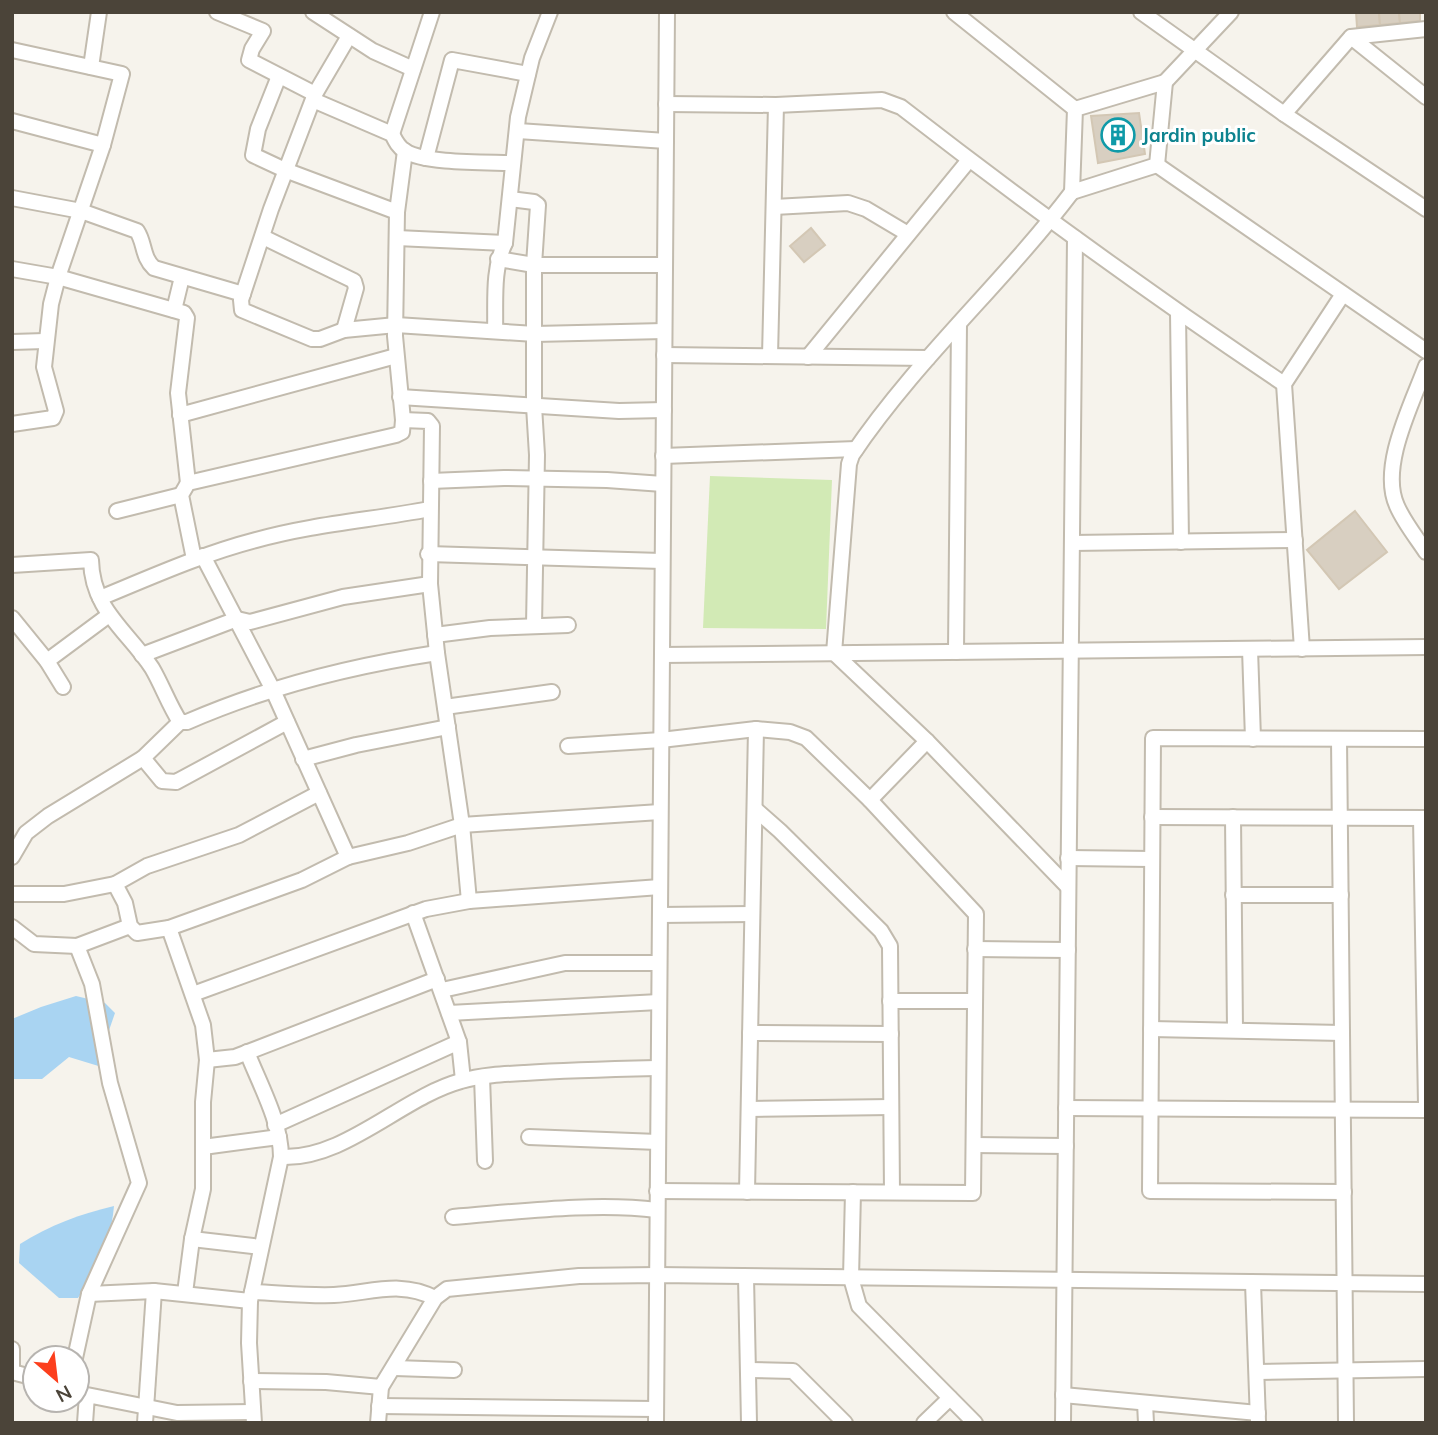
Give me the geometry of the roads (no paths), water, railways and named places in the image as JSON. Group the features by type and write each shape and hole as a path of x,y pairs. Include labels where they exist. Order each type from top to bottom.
{"street":[{"path":"91,67 99,12"},
{"path":"217,12 263,31 249,60 314,97 392,134 397,144 405,151 426,158 513,163"},
{"path":"313,12 373,51 413,69"},
{"path":"392,134 432,12"},
{"path":"495,331 498,259 505,243 518,117 532,58 550,12"},
{"path":"379,1406 656,1416 667,12"},
{"path":"954,12 1075,109"},
{"path":"1141,12 1284,114 1426,209"},
{"path":"1075,109 1165,82 1231,12"},
{"path":"1284,114 1351,37 1426,29"},
{"path":"349,36 314,97 285,170 243,294 241,306 246,313 300,335 320,339 344,330 396,325 535,334 664,331"},
{"path":"1351,37 1426,97"},
{"path":"12,50 122,74 103,145 58,277 45,341 44,367 56,411 53,418 12,424"},
{"path":"426,158 452,60 528,74"},
{"path":"279,76 258,129 253,155 285,170 397,212"},
{"path":"1157,165 1165,82"},
{"path":"666,104 776,105 882,100 901,107 1074,238 1178,313 1284,384"},
{"path":"770,356 776,105"},
{"path":"1072,192 1075,109"},
{"path":"12,121 103,145"},
{"path":"518,131 666,141"},
{"path":"117,511 184,489 402,432 396,356 397,212 405,151"},
{"path":"808,357 969,160"},
{"path":"834,653 849,464 856,449 928,358 1072,192 1157,165"},
{"path":"1157,165 1426,351"},
{"path":"12,198 81,211 137,231 147,262 153,268 243,294"},
{"path":"510,199 538,205 534,265 534,406 537,438 534,626"},
{"path":"774,207 849,202 908,234"},
{"path":"263,237 354,281 356,288 344,330"},
{"path":"397,238 505,243"},
{"path":"1063,1423 1074,238"},
{"path":"498,259 534,265 665,265"},
{"path":"12,269 58,277 184,313 187,318 178,384 184,489 198,557 237,619 272,688 348,857"},
{"path":"174,310 182,277"},
{"path":"1302,649 1284,384 1343,294"},
{"path":"1178,313 1181,542"},
{"path":"956,652 959,324"},
{"path":"12,342 45,341"},
{"path":"664,355 928,358"},
{"path":"180,415 396,356"},
{"path":"1426,366 1391,469 1391,490 1397,506 1426,552"},
{"path":"401,397 619,411 664,410"},
{"path":"403,421 428,421 432,424 428,554 430,584 437,653 462,825 469,901"},
{"path":"663,456 856,449"},
{"path":"431,481 483,477 663,484"},
{"path":"100,598 198,557 274,535 430,509"},
{"path":"1072,543 1295,540"},
{"path":"428,554 662,561"},
{"path":"12,565 91,560 91,578 100,598 110,615 142,654 180,722"},
{"path":"142,654 237,619 250,622 344,597 430,584"},
{"path":"47,661 110,615"},
{"path":"12,618 47,661 62,687"},
{"path":"435,635 490,628 568,625"},
{"path":"662,655 1426,648"},
{"path":"1250,649 1253,739"},
{"path":"12,857 26,833 48,816 143,758 180,722 187,722 272,688 367,665 437,653"},
{"path":"834,653 927,741 1068,887"},
{"path":"445,707 552,692"},
{"path":"143,758 162,781 176,782 287,722"},
{"path":"303,759 356,745 448,727"},
{"path":"747,1192 756,729"},
{"path":"568,746 661,740 756,729 790,732 806,738 870,800 976,914 973,1193 657,1191"},
{"path":"1344,1192 1150,1191 1153,738 1426,739"},
{"path":"1339,739 1346,1423"},
{"path":"870,800 927,741"},
{"path":"12,894 64,894 115,884 148,866 239,835 319,793"},
{"path":"755,809 881,931 890,946 892,1192"},
{"path":"115,884 125,903 130,926 137,933 169,928 302,880 348,857 408,843 462,825 660,812"},
{"path":"1066,1108 1343,1110 1426,1107 1424,818 1152,817"},
{"path":"1233,817 1235,1030"},
{"path":"1068,858 1152,859"},
{"path":"193,994 413,913 469,901 660,887"},
{"path":"1234,895 1341,895"},
{"path":"413,913 459,1042 463,1080"},
{"path":"660,915 752,914"},
{"path":"12,928 34,944 76,946 130,926"},
{"path":"169,928 205,1035 207,1060 203,1102 204,1189 192,1239 185,1293"},
{"path":"76,946 92,984 110,1083 139,1182 89,1294 78,1344"},
{"path":"975,949 1068,950"},
{"path":"207,1060 227,1059 439,984 565,963 659,963"},
{"path":"890,1002 975,1001"},
{"path":"449,1013 659,1002"},
{"path":"1151,1029 1342,1032"},
{"path":"750,1033 891,1034"},
{"path":"203,1147 277,1131 459,1042"},
{"path":"91,1396 177,1413 253,1418 251,1297 281,1157 277,1131 247,1052"},
{"path":"281,1157 314,1152 353,1137 438,1090 463,1080 552,1071 658,1068"},
{"path":"482,1077 485,1161"},
{"path":"748,1108 891,1107"},
{"path":"529,1137 658,1142"},
{"path":"974,1144 1066,1146"},
{"path":"853,1192 851,1278 859,1306 975,1423"},
{"path":"453,1217 537,1210 657,1210"},
{"path":"192,1239 261,1247"},
{"path":"378,1423 382,1387 435,1298 447,1289 579,1276 657,1275 1426,1284"},
{"path":"746,1277 749,1423"},
{"path":"1063,1395 1258,1418 1253,1283"},
{"path":"89,1294 154,1291 251,1297 333,1295 403,1287 420,1290 435,1298"},
{"path":"145,1423 154,1291"},
{"path":"12,1349 12,1369"},
{"path":"395,1368 454,1370"},
{"path":"748,1370 793,1371 845,1423"},
{"path":"1257,1372 1426,1370"},
{"path":"251,1381 326,1382 382,1387"},
{"path":"924,1423 950,1398"},
{"path":"1146,1403 1146,1423"}],"water":[{"path":"76,996 105,1003 115,1013 106,1039 105,1068 69,1057 42,1079 12,1079 12,1019"},
{"path":"114,1206 110,1231 102,1254 78,1298 59,1298 19,1263 20,1244 31,1237 66,1221"}],"place":[{"name":"Jardin public","path":"1118,135"}]}
